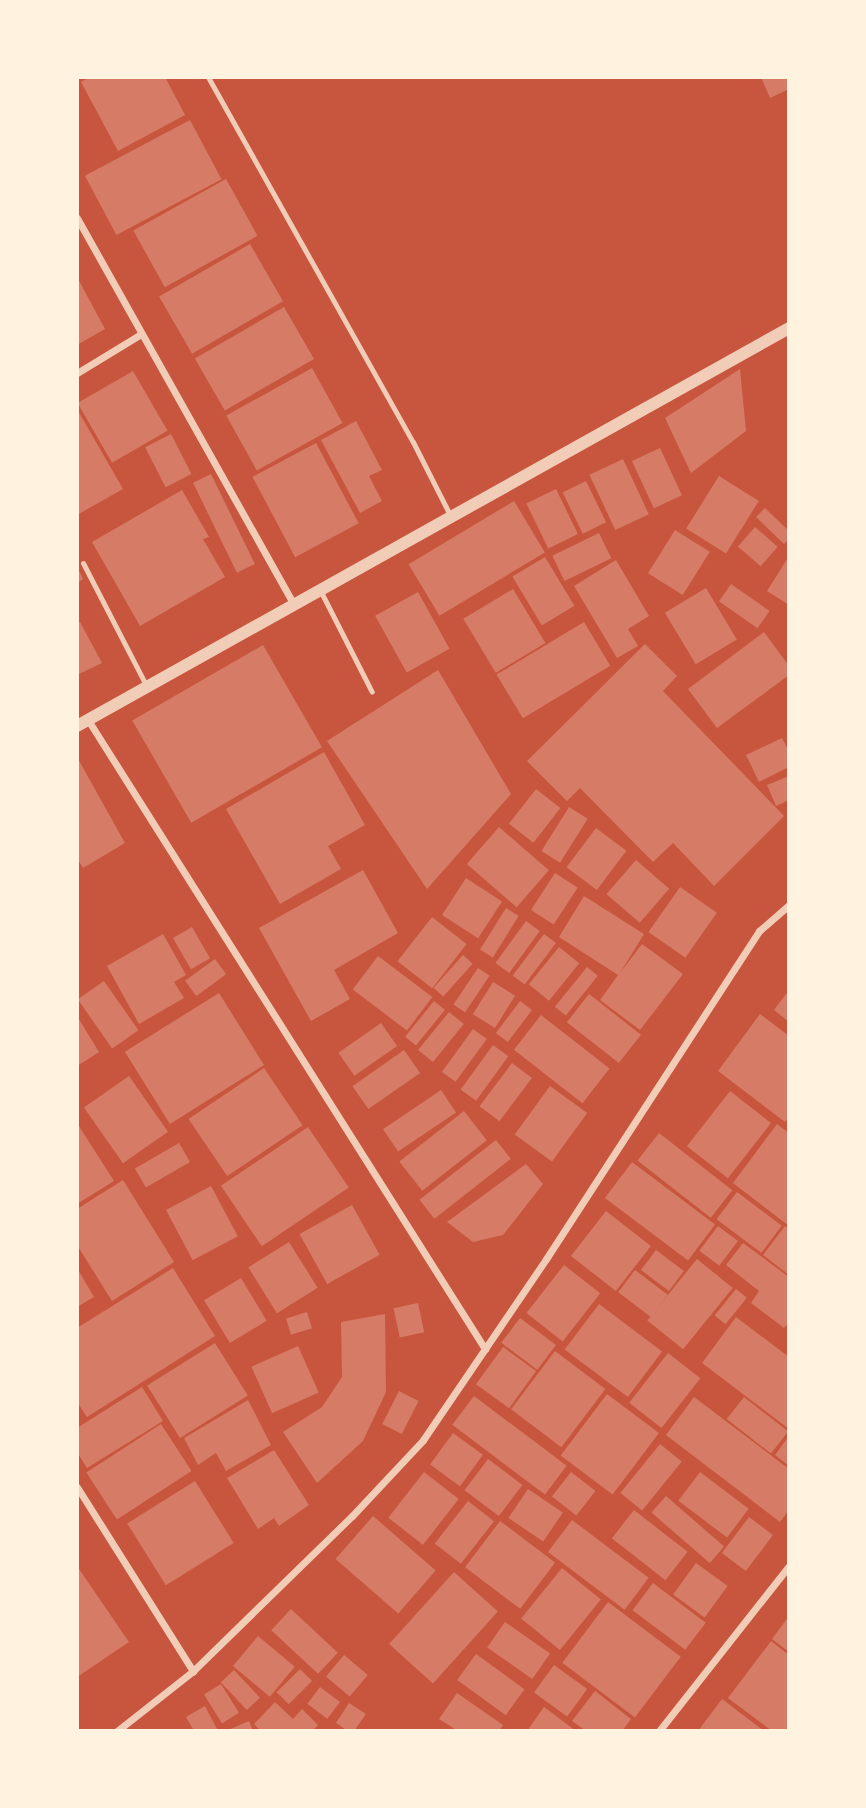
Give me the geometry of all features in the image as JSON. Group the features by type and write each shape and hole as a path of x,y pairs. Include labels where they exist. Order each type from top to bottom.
{"street":[{"path":"77,218 294,605"},
{"path":"485,1349 82,723 789,328"},
{"path":"77,373 141,334"},
{"path":"117,1731 193,1671 352,1516 423,1440 759,930 789,905"},
{"path":"77,1487 193,1671"},
{"path":"659,1731 789,1566"}],"lane":[{"path":"208,77 413,442 450,515"},
{"path":"83,564 147,687"},
{"path":"320,590 372,692"}],"building":[{"path":"90,77 165,77 185,115 118,151 81,82"},
{"path":"761,77 789,77 789,89 770,98"},
{"path":"190,120 221,179 116,235 85,176"},
{"path":"226,179 258,236 165,287 133,230"},
{"path":"250,244 283,301 192,354 159,296"},
{"path":"77,277 105,329 77,345"},
{"path":"284,307 314,359 225,410 195,359"},
{"path":"312,368 343,423 257,471 226,416"},
{"path":"740,369 746,431 691,473 665,418"},
{"path":"133,371 168,431 112,463 78,403"},
{"path":"77,409 123,489 77,515"},
{"path":"356,421 382,470 369,476 382,501 360,513 321,440"},
{"path":"171,434 191,474 166,487 145,447"},
{"path":"316,443 359,523 295,557 252,477"},
{"path":"660,448 682,495 654,508 632,461"},
{"path":"623,459 649,514 615,530 589,475"},
{"path":"211,474 255,564 237,573 193,483"},
{"path":"719,476 759,501 726,553 686,529"},
{"path":"586,481 606,522 583,534 563,492"},
{"path":"556,489 578,534 548,548 526,503"},
{"path":"182,490 209,537 203,539 225,577 140,626 92,542"},
{"path":"514,501 545,552 439,616 409,564"},
{"path":"765,508 789,531 789,539 784,544 756,517"},
{"path":"755,527 778,547 761,566 738,547"},
{"path":"675,530 710,552 683,595 648,573"},
{"path":"599,533 611,558 565,581 552,556"},
{"path":"789,556 789,605 767,591"},
{"path":"545,557 574,606 542,625 512,577"},
{"path":"616,560 649,616 628,629 638,646 617,658 574,586"},
{"path":"77,567 83,579 77,583"},
{"path":"731,584 770,611 757,628 719,601"},
{"path":"706,588 737,639 696,664 665,613"},
{"path":"513,589 545,643 496,673 463,619"},
{"path":"418,592 450,649 407,673 375,616"},
{"path":"80,622 102,663 77,675 77,623"},
{"path":"584,622 610,666 523,718 497,675"},
{"path":"764,632 789,666 789,675 717,728 688,689"},
{"path":"645,644 677,676 663,691 784,816 714,886 673,843 653,862 580,788 567,801 527,761"},
{"path":"263,645 322,747 191,823 132,720"},
{"path":"438,670 511,794 427,889 327,741"},
{"path":"782,738 789,752 789,767 759,782 746,755"},
{"path":"324,752 365,825 328,846 341,869 280,904 226,809"},
{"path":"77,757 125,843 83,868 77,858"},
{"path":"789,776 789,800 776,806 767,785"},
{"path":"536,789 560,808 533,843 509,824"},
{"path":"569,807 588,819 560,863 541,851"},
{"path":"499,827 549,870 517,907 467,864"},
{"path":"596,828 626,851 597,890 567,867"},
{"path":"636,860 669,889 640,923 606,894"},
{"path":"363,870 398,933 334,970 350,999 311,1021 259,928"},
{"path":"555,873 578,888 554,925 531,910"},
{"path":"466,878 502,901 478,938 442,915"},
{"path":"680,887 717,913 685,958 648,932"},
{"path":"584,896 644,934 620,973 642,944 683,974 640,1030 600,1000 618,975 559,937"},
{"path":"506,908 519,916 493,958 480,950"},
{"path":"432,917 467,944 432,988 398,961"},
{"path":"526,921 540,931 509,973 495,963"},
{"path":"192,927 210,958 191,969 173,938"},
{"path":"163,934 186,975 174,982 184,998 139,1024 107,966"},
{"path":"544,934 556,943 525,985 513,976"},
{"path":"559,947 579,963 549,1001 529,984"},
{"path":"463,955 473,964 443,996 434,988"},
{"path":"378,956 432,997 407,1030 353,990"},
{"path":"215,959 226,974 196,996 185,981"},
{"path":"587,967 598,976 566,1015 555,1007"},
{"path":"478,968 490,976 465,1012 453,1004"},
{"path":"104,981 138,1030 112,1049 78,999"},
{"path":"493,982 515,996 495,1028 473,1014"},
{"path":"789,990 789,1022 774,1010"},
{"path":"219,993 264,1065 170,1124 125,1052"},
{"path":"589,994 641,1035 619,1063 567,1022"},
{"path":"434,1001 445,1010 416,1046 405,1037"},
{"path":"520,1001 532,1010 508,1042 496,1033"},
{"path":"449,1012 464,1024 433,1062 418,1050"},
{"path":"760,1014 789,1036 789,1117 785,1122 718,1071"},
{"path":"541,1015 610,1069 582,1103 514,1050"},
{"path":"77,1016 99,1052 77,1066"},
{"path":"381,1023 397,1046 354,1076 338,1053"},
{"path":"473,1029 487,1039 456,1082 442,1072"},
{"path":"493,1045 508,1056 476,1101 461,1089"},
{"path":"404,1050 420,1073 368,1109 352,1086"},
{"path":"512,1063 532,1078 499,1121 480,1106"},
{"path":"264,1068 303,1125 227,1176 189,1119"},
{"path":"129,1076 168,1132 123,1163 84,1108"},
{"path":"550,1086 587,1113 552,1162 515,1135"},
{"path":"441,1090 456,1112 398,1152 383,1129"},
{"path":"730,1091 771,1123 728,1178 687,1146"},
{"path":"464,1111 487,1140 422,1191 399,1161"},
{"path":"77,1123 114,1181 77,1204"},
{"path":"777,1124 789,1133 789,1226 733,1183"},
{"path":"308,1127 349,1188 262,1246 221,1186"},
{"path":"659,1133 732,1190 711,1218 637,1161"},
{"path":"496,1140 511,1159 434,1219 420,1200"},
{"path":"179,1143 190,1162 146,1188 135,1168"},
{"path":"632,1162 715,1225 688,1261 605,1198"},
{"path":"526,1164 543,1184 503,1235 473,1242 447,1222"},
{"path":"123,1180 174,1262 112,1301 77,1245 77,1209"},
{"path":"211,1186 238,1236 193,1260 166,1210"},
{"path":"737,1192 782,1226 761,1253 717,1219"},
{"path":"352,1205 380,1255 327,1284 300,1234"},
{"path":"606,1211 651,1246 616,1291 571,1256"},
{"path":"718,1226 738,1241 719,1266 699,1251"},
{"path":"785,1226 789,1229 789,1275 763,1255"},
{"path":"289,1242 318,1288 277,1313 248,1267"},
{"path":"743,1243 789,1277 789,1322 784,1328 751,1303 759,1291 726,1265"},
{"path":"656,1250 684,1271 669,1291 641,1270"},
{"path":"697,1259 733,1288 683,1349 647,1320"},
{"path":"564,1265 600,1293 563,1341 526,1313"},
{"path":"77,1268 94,1297 77,1307"},
{"path":"173,1268 215,1336 87,1417 77,1402 77,1328"},
{"path":"635,1270 668,1295 651,1317 618,1292"},
{"path":"241,1278 267,1321 230,1343 204,1300"},
{"path":"736,1289 747,1298 725,1324 715,1315"},
{"path":"418,1303 424,1332 400,1338 394,1308"},
{"path":"599,1304 662,1352 628,1397 565,1350"},
{"path":"307,1312 312,1328 291,1335 286,1318"},
{"path":"385,1314 386,1392 363,1441 317,1483 283,1432 322,1407 342,1377 341,1322"},
{"path":"736,1317 789,1357 789,1429 702,1363"},
{"path":"520,1318 556,1345 537,1370 501,1343"},
{"path":"215,1343 248,1396 180,1438 147,1385"},
{"path":"298,1346 319,1393 272,1413 251,1367"},
{"path":"503,1347 536,1371 509,1408 476,1384"},
{"path":"555,1351 605,1389 561,1447 511,1409"},
{"path":"668,1353 700,1378 662,1428 629,1403"},
{"path":"142,1387 163,1421 87,1468 77,1452 77,1428"},
{"path":"399,1391 419,1401 402,1434 382,1424"},
{"path":"607,1394 659,1433 613,1495 561,1455"},
{"path":"474,1396 567,1466 545,1495 452,1425"},
{"path":"694,1397 789,1469 789,1510 780,1522 666,1435"},
{"path":"744,1397 788,1431 771,1454 727,1419"},
{"path":"248,1400 271,1445 226,1471 216,1453 198,1465 184,1438"},
{"path":"161,1424 191,1471 117,1519 86,1472"},
{"path":"453,1433 483,1455 460,1486 430,1465"},
{"path":"789,1436 789,1466 775,1455"},
{"path":"660,1444 682,1462 642,1511 620,1493"},
{"path":"274,1450 309,1505 279,1526 274,1518 258,1529 227,1478"},
{"path":"488,1459 522,1485 499,1516 465,1490"},
{"path":"424,1472 459,1499 423,1545 388,1518"},
{"path":"571,1472 595,1491 576,1516 552,1496"},
{"path":"700,1472 749,1509 727,1537 678,1501"},
{"path":"195,1481 234,1543 166,1585 127,1523"},
{"path":"528,1489 563,1512 543,1542 508,1518"},
{"path":"666,1496 724,1547 710,1563 652,1513"},
{"path":"468,1501 494,1521 461,1564 435,1544"},
{"path":"634,1510 688,1552 665,1580 612,1538"},
{"path":"373,1516 436,1570 398,1613 336,1559"},
{"path":"749,1517 773,1535 746,1571 722,1553"},
{"path":"572,1520 649,1578 625,1610 548,1552"},
{"path":"500,1521 555,1563 520,1609 465,1567"},
{"path":"696,1563 728,1586 705,1617 673,1595"},
{"path":"77,1566 129,1642 77,1677"},
{"path":"562,1568 601,1599 560,1650 521,1619"},
{"path":"454,1572 498,1611 433,1684 389,1644"},
{"path":"653,1583 706,1623 685,1650 633,1610"},
{"path":"608,1602 681,1657 635,1717 562,1663"},
{"path":"291,1609 338,1653 318,1674 271,1630"},
{"path":"789,1616 789,1652 772,1639"},
{"path":"505,1622 550,1654 532,1679 487,1647"},
{"path":"258,1636 295,1667 270,1697 233,1666"},
{"path":"771,1641 789,1655 789,1731 772,1731 728,1698"},
{"path":"476,1654 525,1689 506,1715 457,1680"},
{"path":"344,1655 368,1675 350,1696 326,1676"},
{"path":"554,1665 587,1689 567,1717 534,1693"},
{"path":"300,1669 312,1681 289,1704 277,1692"},
{"path":"234,1670 260,1698 247,1710 221,1682"},
{"path":"221,1684 239,1713 222,1723 204,1695"},
{"path":"320,1687 340,1702 327,1719 307,1704"},
{"path":"595,1691 631,1719 622,1731 586,1731 572,1721"},
{"path":"457,1693 503,1725 499,1731 458,1731 439,1719"},
{"path":"722,1699 764,1731 698,1731"},
{"path":"275,1702 293,1719 302,1709 318,1725 312,1731 261,1731 254,1724"},
{"path":"349,1703 366,1714 354,1731 348,1731 336,1723"},
{"path":"205,1706 218,1731 194,1731 186,1717"},
{"path":"544,1707 576,1731 527,1731"},
{"path":"249,1721 253,1731 226,1731"}]}
